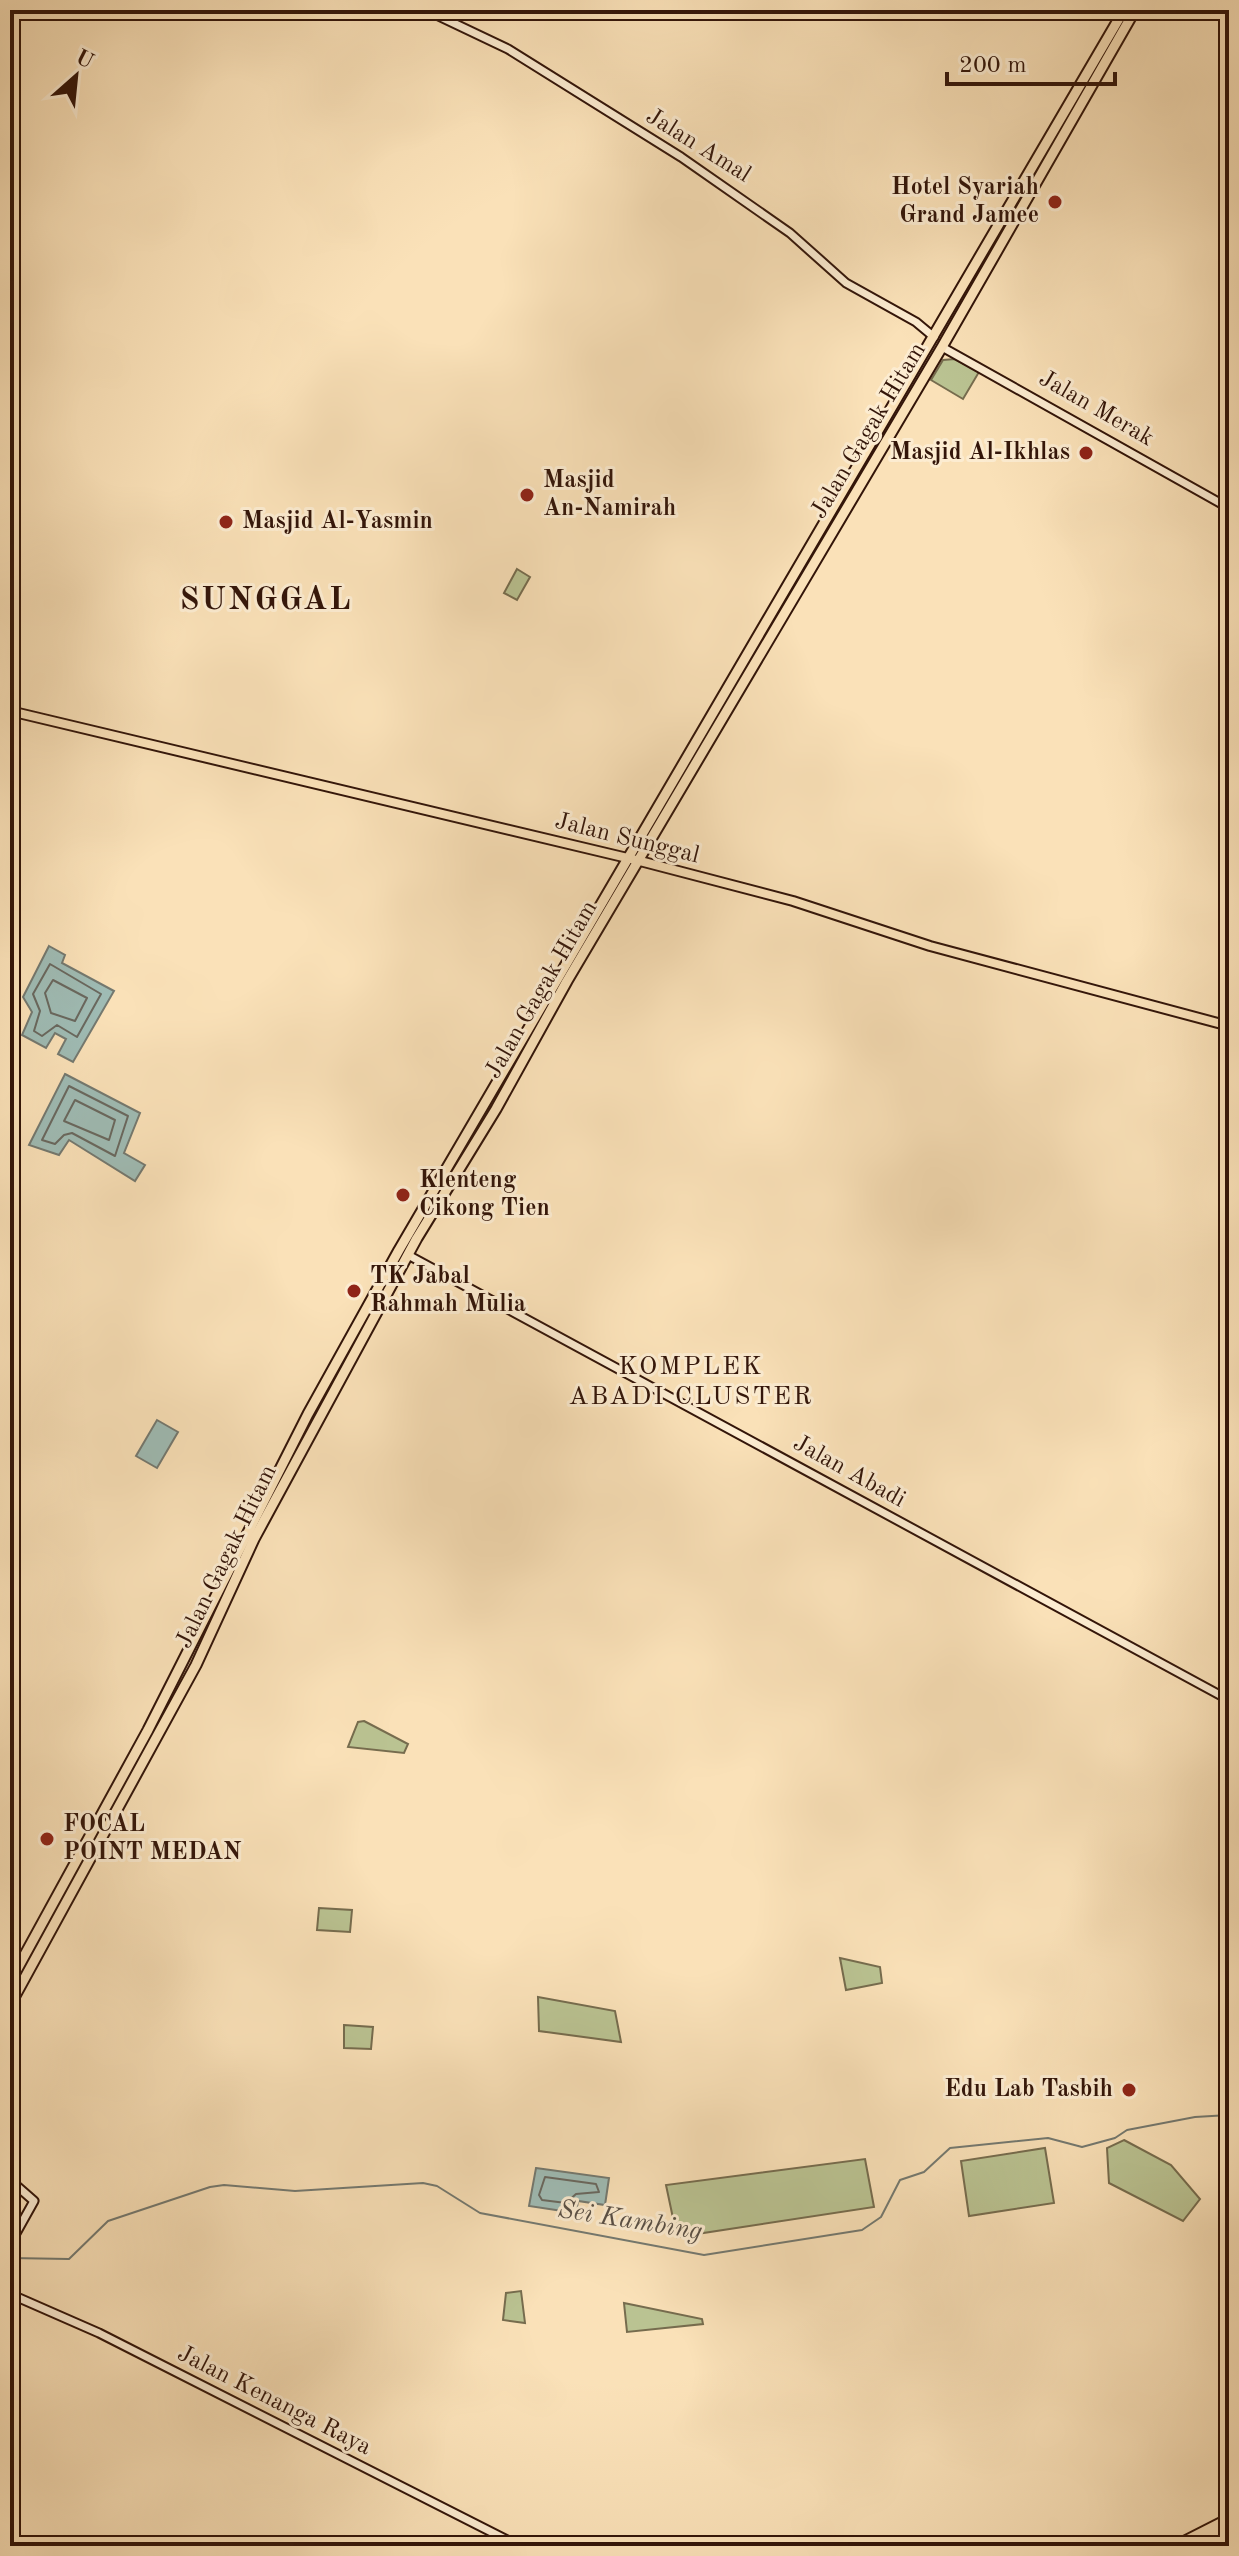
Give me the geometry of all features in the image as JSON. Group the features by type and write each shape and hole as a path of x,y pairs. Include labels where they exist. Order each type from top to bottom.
{"highway":[{"name":"Jalan Gagak Hitam","path":"822,539 942,347 1124,10"},
{"name":"Jalan Gagak Hitam","path":"10,2005 33,1949 308,1414 636,860 822,539 934,337 1135,10"},
{"name":"Jalan Gagak Hitam","path":"10,1982 33,1949 196,1665 254,1539 453,1171"}],"main road":[{"name":"Jalan Sunggal","path":"10,711 636,860 793,901 930,946 1229,1026"},
{"path":"1174,2546 1229,2518"},
{"path":"1189,2546 1229,2526"}],"street":[{"name":"Jalan Amal","path":"426,10 508,49 708,174 809,248 846,283 906,315 934,337"},
{"name":"Jalan Merak","path":"942,347 1229,508"},
{"name":"Jalan Abadi","path":"408,1255 1229,1700"},
{"path":"10,2180 34,2201 10,2244"},
{"name":"Jalan Kenanga Raya","path":"10,2294 99,2333 519,2546"}],"green space":[{"path":"955,359 979,372 963,399 931,380 943,360"},
{"path":"517,569 530,577 517,600 504,593"},
{"path":"364,1721 408,1744 404,1753 348,1747 358,1722"},
{"path":"319,1908 352,1910 350,1932 317,1930"},
{"path":"840,1958 880,1967 882,1983 846,1990"},
{"path":"538,1997 615,2011 621,2042 539,2031"},
{"path":"344,2025 373,2027 371,2049 344,2048"},
{"path":"1124,2140 1171,2165 1200,2199 1183,2221 1109,2183 1107,2148"},
{"path":"1045,2148 1054,2203 969,2216 961,2161"},
{"path":"865,2159 874,2207 677,2237 666,2185"},
{"path":"521,2291 525,2323 503,2320 506,2293"},
{"path":"624,2303 702,2319 703,2324 627,2332"}],"water":[{"path":"49,946 65,955 62,963 114,991 73,1062 58,1054 66,1039 55,1033 46,1048 22,1035 32,1012 23,997"},
{"path":"65,1074 140,1113 124,1153 145,1165 135,1181 69,1140 59,1155 29,1145"},
{"path":"157,1420 178,1432 157,1468 136,1456"},
{"path":"536,2168 609,2178 605,2205 578,2201 576,2213 529,2206"}],"waterway":[{"name":"Sei Kambing","path":"10,2258 69,2259 108,2221 210,2187 224,2185 295,2191 423,2183 437,2186 480,2213 704,2255 862,2230 881,2217 900,2180 924,2172 950,2148 1048,2138 1082,2147 1115,2138 1127,2130 1195,2117 1229,2115"}],"place":[{"name":"Hotel Syariah Grand Jamee","path":"1055,202"},
{"name":"Masjid Al-Ikhlas","path":"1086,453"},
{"name":"Masjid An-Namirah","path":"527,495"},
{"name":"Masjid Al-Yasmin","path":"226,522"},
{"name":"Klenteng Cikong Tien","path":"403,1195"},
{"name":"TK Jabal Rahmah Mulia","path":"354,1291"},
{"name":"FOCAL POINT MEDAN","path":"47,1839"},
{"name":"Edu Lab Tasbih","path":"1129,2090"}],"district":[{"name":"SUNGGAL","path":"266,601"},
{"name":"KOMPLEK ABADI CLUSTER","path":"691,1382"}]}
